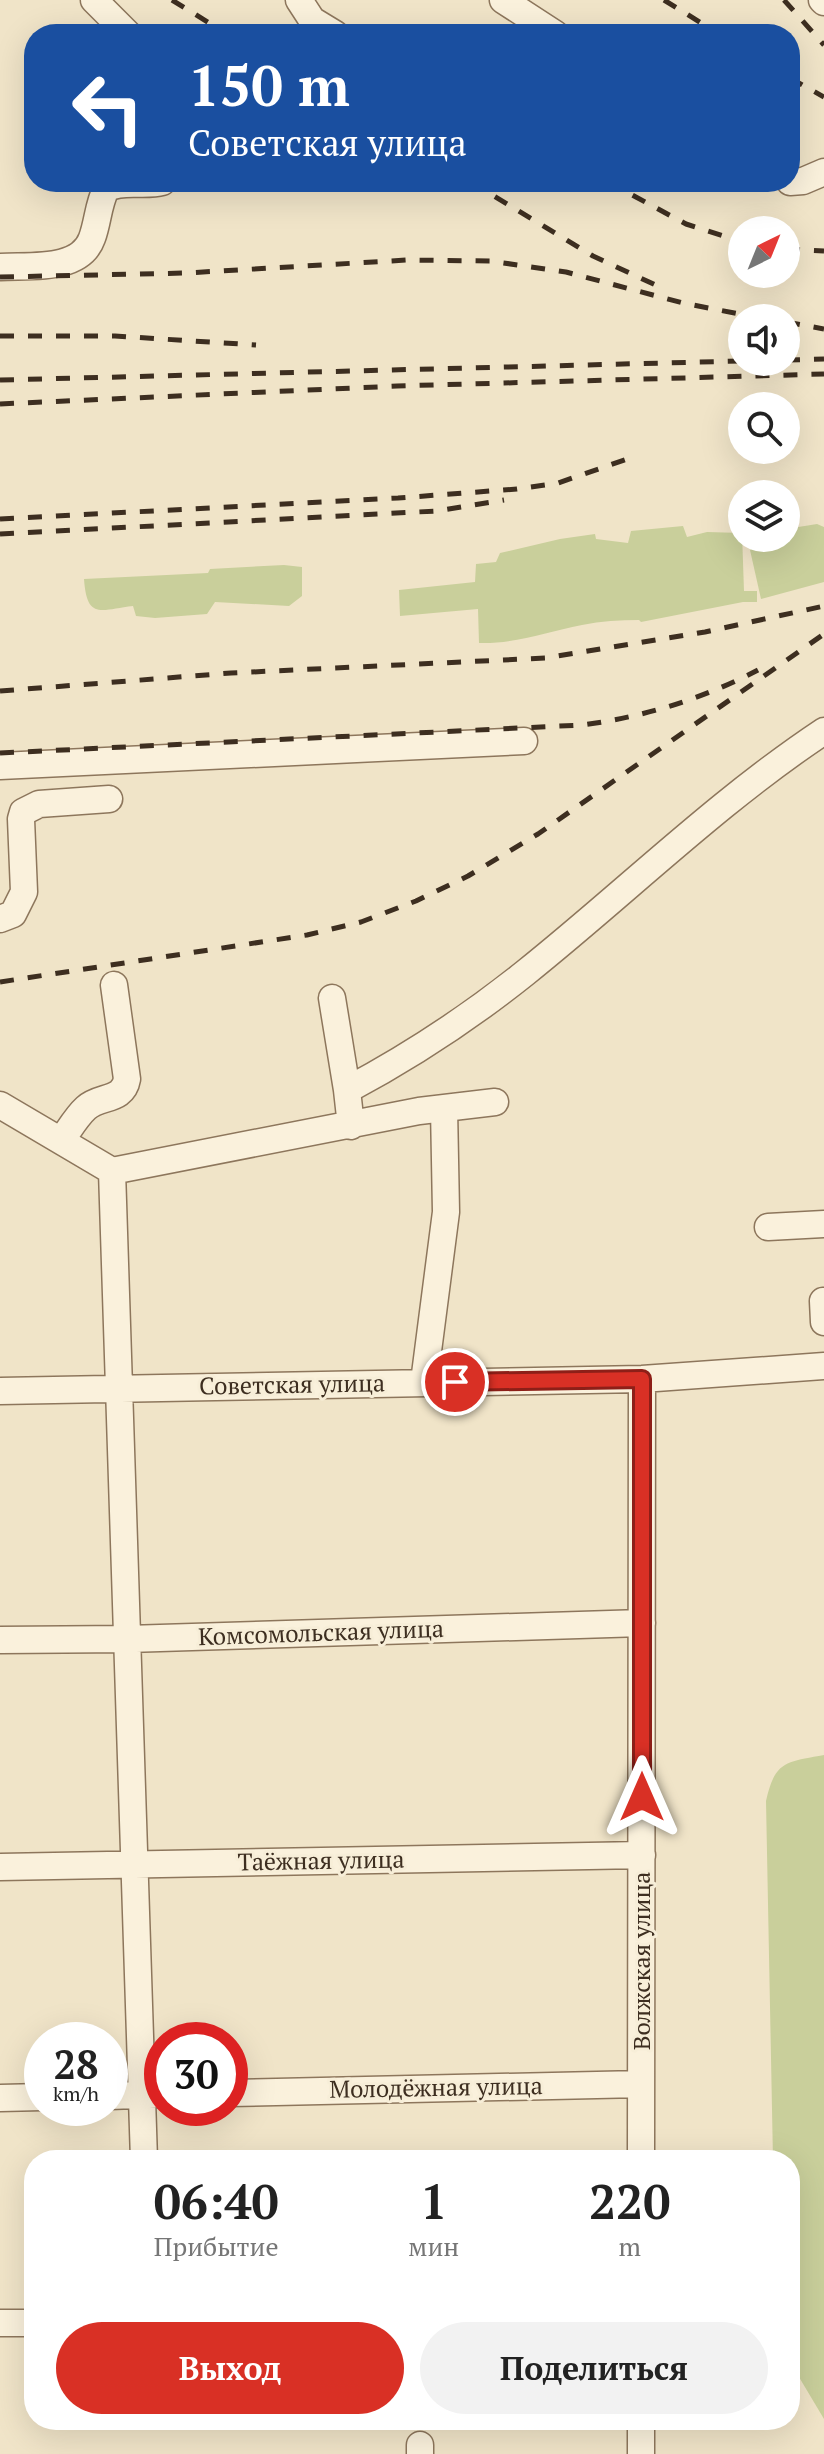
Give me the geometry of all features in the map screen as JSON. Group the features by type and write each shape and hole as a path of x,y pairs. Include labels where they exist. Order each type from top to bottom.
{"street":[{"path":"94,0 118,24"},
{"path":"299,0 312,20 319,24"},
{"path":"503,0 540,24"},
{"path":"800,181 824,172"},
{"path":"0,267 74,259 91,242 105,192"},
{"path":"347,1090 442,1033 523,974 750,784 824,731"},
{"path":"0,766 524,741"},
{"path":"0,919 13,914 21,904 24,892 11,836 23,812 30,806 109,799"},
{"path":"61,1141 88,1107 121,1094 125,1087 127,1079 114,985"},
{"path":"332,998 351,1126"},
{"path":"0,1105 112,1171 444,1108 495,1102"},
{"path":"424,1382 446,1212 444,1108"},
{"path":"112,1171 133,1864 146,2022"},
{"path":"768,1227 824,1224"},
{"name":"Советская улица","path":"0,1391 642,1379 824,1366"},
{"name":"Волжская улица","path":"641,2150 642,1379"},
{"name":"Комсомольская улица","path":"0,1640 642,1623"},
{"name":"Таёжная улица","path":"0,1867 642,1855"},
{"name":"Молодёжная улица","path":"248,2093 641,2084"},
{"path":"0,2098 24,2097"},
{"path":"145,2150 148,2126"},
{"path":"0,2323 24,2323"},
{"path":"641,2430 641,2454"}],"green space":[{"path":"817,524 824,527 824,582 761,599 750,552 800,552 800,527"},
{"path":"683,526 687,537 707,532 728,533 728,552 743,552 744,591 757,591 757,602 641,622 596,623 492,643 479,643 478,609 400,616 399,590 475,582 476,564 496,562 500,553 595,534 596,539 628,543 631,531"},
{"path":"302,567 302,596 289,606 215,602 207,614 155,618 136,616 133,606 104,610 92,607 84,579 208,573 210,569"},
{"path":"824,1755 824,2419 800,2379 800,2150 773,2150 766,1801 779,1770 801,1759"}],"railway":[{"path":"172,0 211,24"},
{"path":"664,0 703,24"},
{"path":"784,0 824,45"},
{"path":"800,84 824,97"},
{"path":"487,192 593,256 662,288"},
{"path":"627,192 686,224 728,238"},
{"path":"800,250 824,251"},
{"path":"0,277 186,273 407,260 490,261 566,272 728,312"},
{"path":"800,325 824,329"},
{"path":"0,336 115,336 256,345"},
{"path":"800,360 824,359"},
{"path":"0,380 728,361"},
{"path":"0,404 397,386 824,374"},
{"path":"0,519 517,489 558,483 633,457"},
{"path":"0,534 436,511 504,500"},
{"path":"0,691 231,673 545,658 705,632 824,606"},
{"path":"0,982 307,935 361,922 416,901 468,876 538,834 824,634"},
{"path":"0,753 582,725 672,705 716,690 758,670"}],"route":[{"path":"455,1382 642,1379 642,1797"}]}
